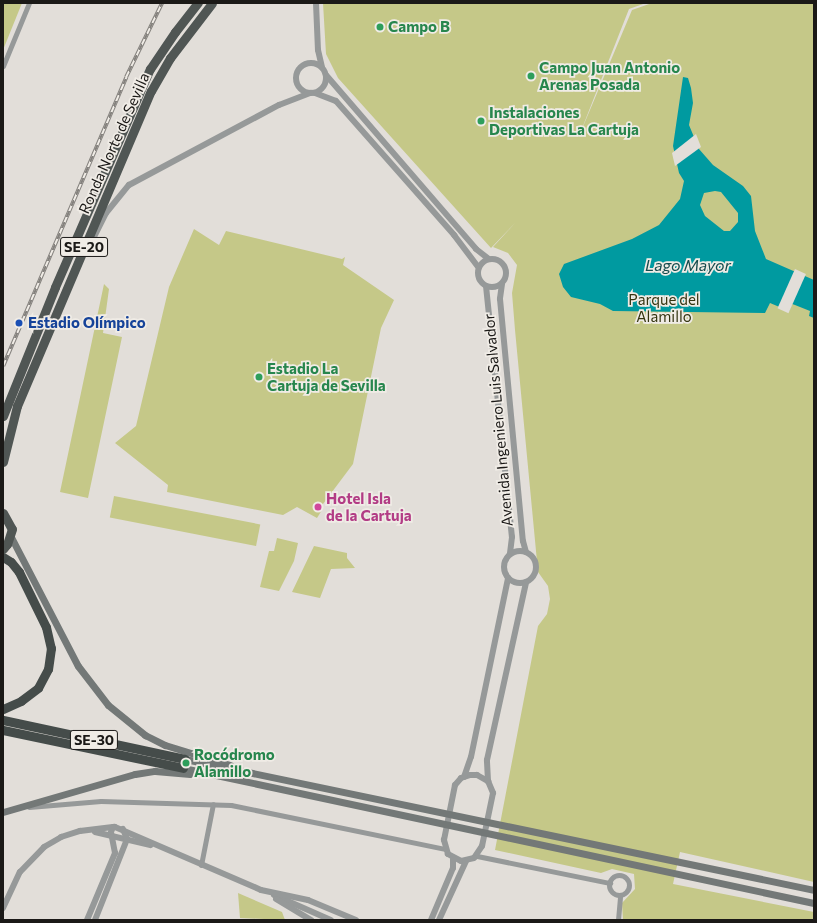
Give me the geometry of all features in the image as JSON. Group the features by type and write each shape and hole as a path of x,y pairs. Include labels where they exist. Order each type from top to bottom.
{"highway":[{"name":"Ronda Norte de Sevilla","path":"3,416 52,294 150,69 175,32 198,3"},
{"name":"Ronda Norte de Sevilla","path":"3,462 17,406 151,91 183,39 212,3"},
{"path":"3,549 10,537 11,524 4,512"},
{"path":"3,557 11,562 19,572 46,627 51,648 48,669 38,688 21,702 3,709"},
{"name":"SE-30","path":"3,720 184,763"},
{"name":"SE-30","path":"3,730 184,763"}],"main road":[{"path":"10,537 42,600 94,690 125,721 184,763 327,798 814,903"},
{"path":"3,812 135,774 155,771 184,763 239,769 814,890"}],"street":[{"path":"3,66 29,3"},
{"path":"316,3 318,50 322,68 326,75 476,249 489,259 498,261 505,267 506,276 502,284 494,287 486,286 480,280 479,268 336,101 299,87 296,79 298,71 309,64 322,68"},
{"path":"65,291 106,213 129,185 279,104 313,93 323,87 326,75"},
{"path":"479,268 489,259"},
{"name":"Avenida Ingeniero Luis Salvador","path":"502,284 500,299 523,541 526,552"},
{"name":"Avenida Ingeniero Luis Salvador","path":"486,286 512,537 510,554"},
{"path":"478,856 482,846 493,793 488,780 487,760 526,582 536,570 534,559 526,552 510,554 503,568 508,578 516,583 526,582"},
{"path":"508,578 471,757 464,777 455,785 444,840 445,848 454,859 466,861 478,856 610,883"},
{"path":"464,777 477,775 488,780"},
{"path":"11,809 101,801 231,804 445,848"},
{"path":"201,865 213,804"},
{"path":"87,920 114,858 116,849 113,827"},
{"path":"3,908 14,883 29,860 61,837 87,830 113,827 331,920"},
{"path":"87,830 113,834 122,832"},
{"path":"122,832 127,838 163,848"},
{"path":"95,920 127,838"},
{"path":"431,920 453,868 454,859"},
{"path":"439,920 466,861"},
{"path":"610,883 618,875 626,878 629,887 626,892 620,895"},
{"path":"610,883 612,891 620,895"},
{"path":"261,890 311,920"},
{"path":"261,890 308,900 356,920"},
{"path":"617,920 620,895"}],"green space":[{"path":"3,3 22,3 3,50"},
{"name":"Parque del Alamillo","path":"323,3 646,3 629,9 579,136 632,10 652,3 814,3 814,882 680,852 673,884 814,912 814,920 623,920 622,903 635,889 634,874 612,869 601,873 495,850 538,626 547,614 550,599 548,586 538,572 512,293 517,265 508,253 493,247 515,223 491,248 338,78 326,54"},
{"name":"Estadio La Cartuja de Sevilla","path":"194,229 219,245 226,231 342,259 345,257 343,265 394,300 381,328 353,464 320,508 322,510 317,518 297,507 283,515 167,492 168,485 115,443 136,426 169,287"},
{"path":"104,284 109,289 103,333 122,337 88,498 60,492"},
{"path":"114,496 260,524 256,546 110,518"},
{"path":"277,538 298,543 294,561 279,591 260,587 269,551 274,551"},
{"path":"314,546 347,553 347,558 355,568 331,569 320,598 292,592"},
{"path":"238,893 282,912 285,920 240,918"}],"water":[{"name":"Lago Mayor","path":"683,77 688,78 691,88 693,103 689,125 699,149 713,165 743,186 751,196 755,231 766,259 814,280 814,318 809,316 810,311 792,304 789,311 770,303 765,313 613,311 600,304 571,297 563,287 559,274 564,264 632,239 659,225 680,199 684,181 679,173 673,146","holes":["715,191 721,192 738,213 738,222 730,231 724,231 705,216 700,205 704,193"]}],"pier":[{"path":"696,134 701,147 675,166 672,153"},
{"path":"795,269 806,274 788,313 778,308"}],"railway":[{"path":"3,366 126,77 162,3"}],"place":[{"name":"Campo B","path":"380,27"},
{"name":"Campo Juan Antonio Arenas Posada","path":"531,76"},
{"name":"Instalaciones Deportivas La Cartuja","path":"481,121"},
{"name":"Estadio Olímpico","path":"19,323"},
{"name":"Estadio La Cartuja de Sevilla","path":"259,377"},
{"name":"Hotel Isla de la Cartuja","path":"318,507"},
{"name":"Rocódromo Alamillo","path":"186,763"}]}
